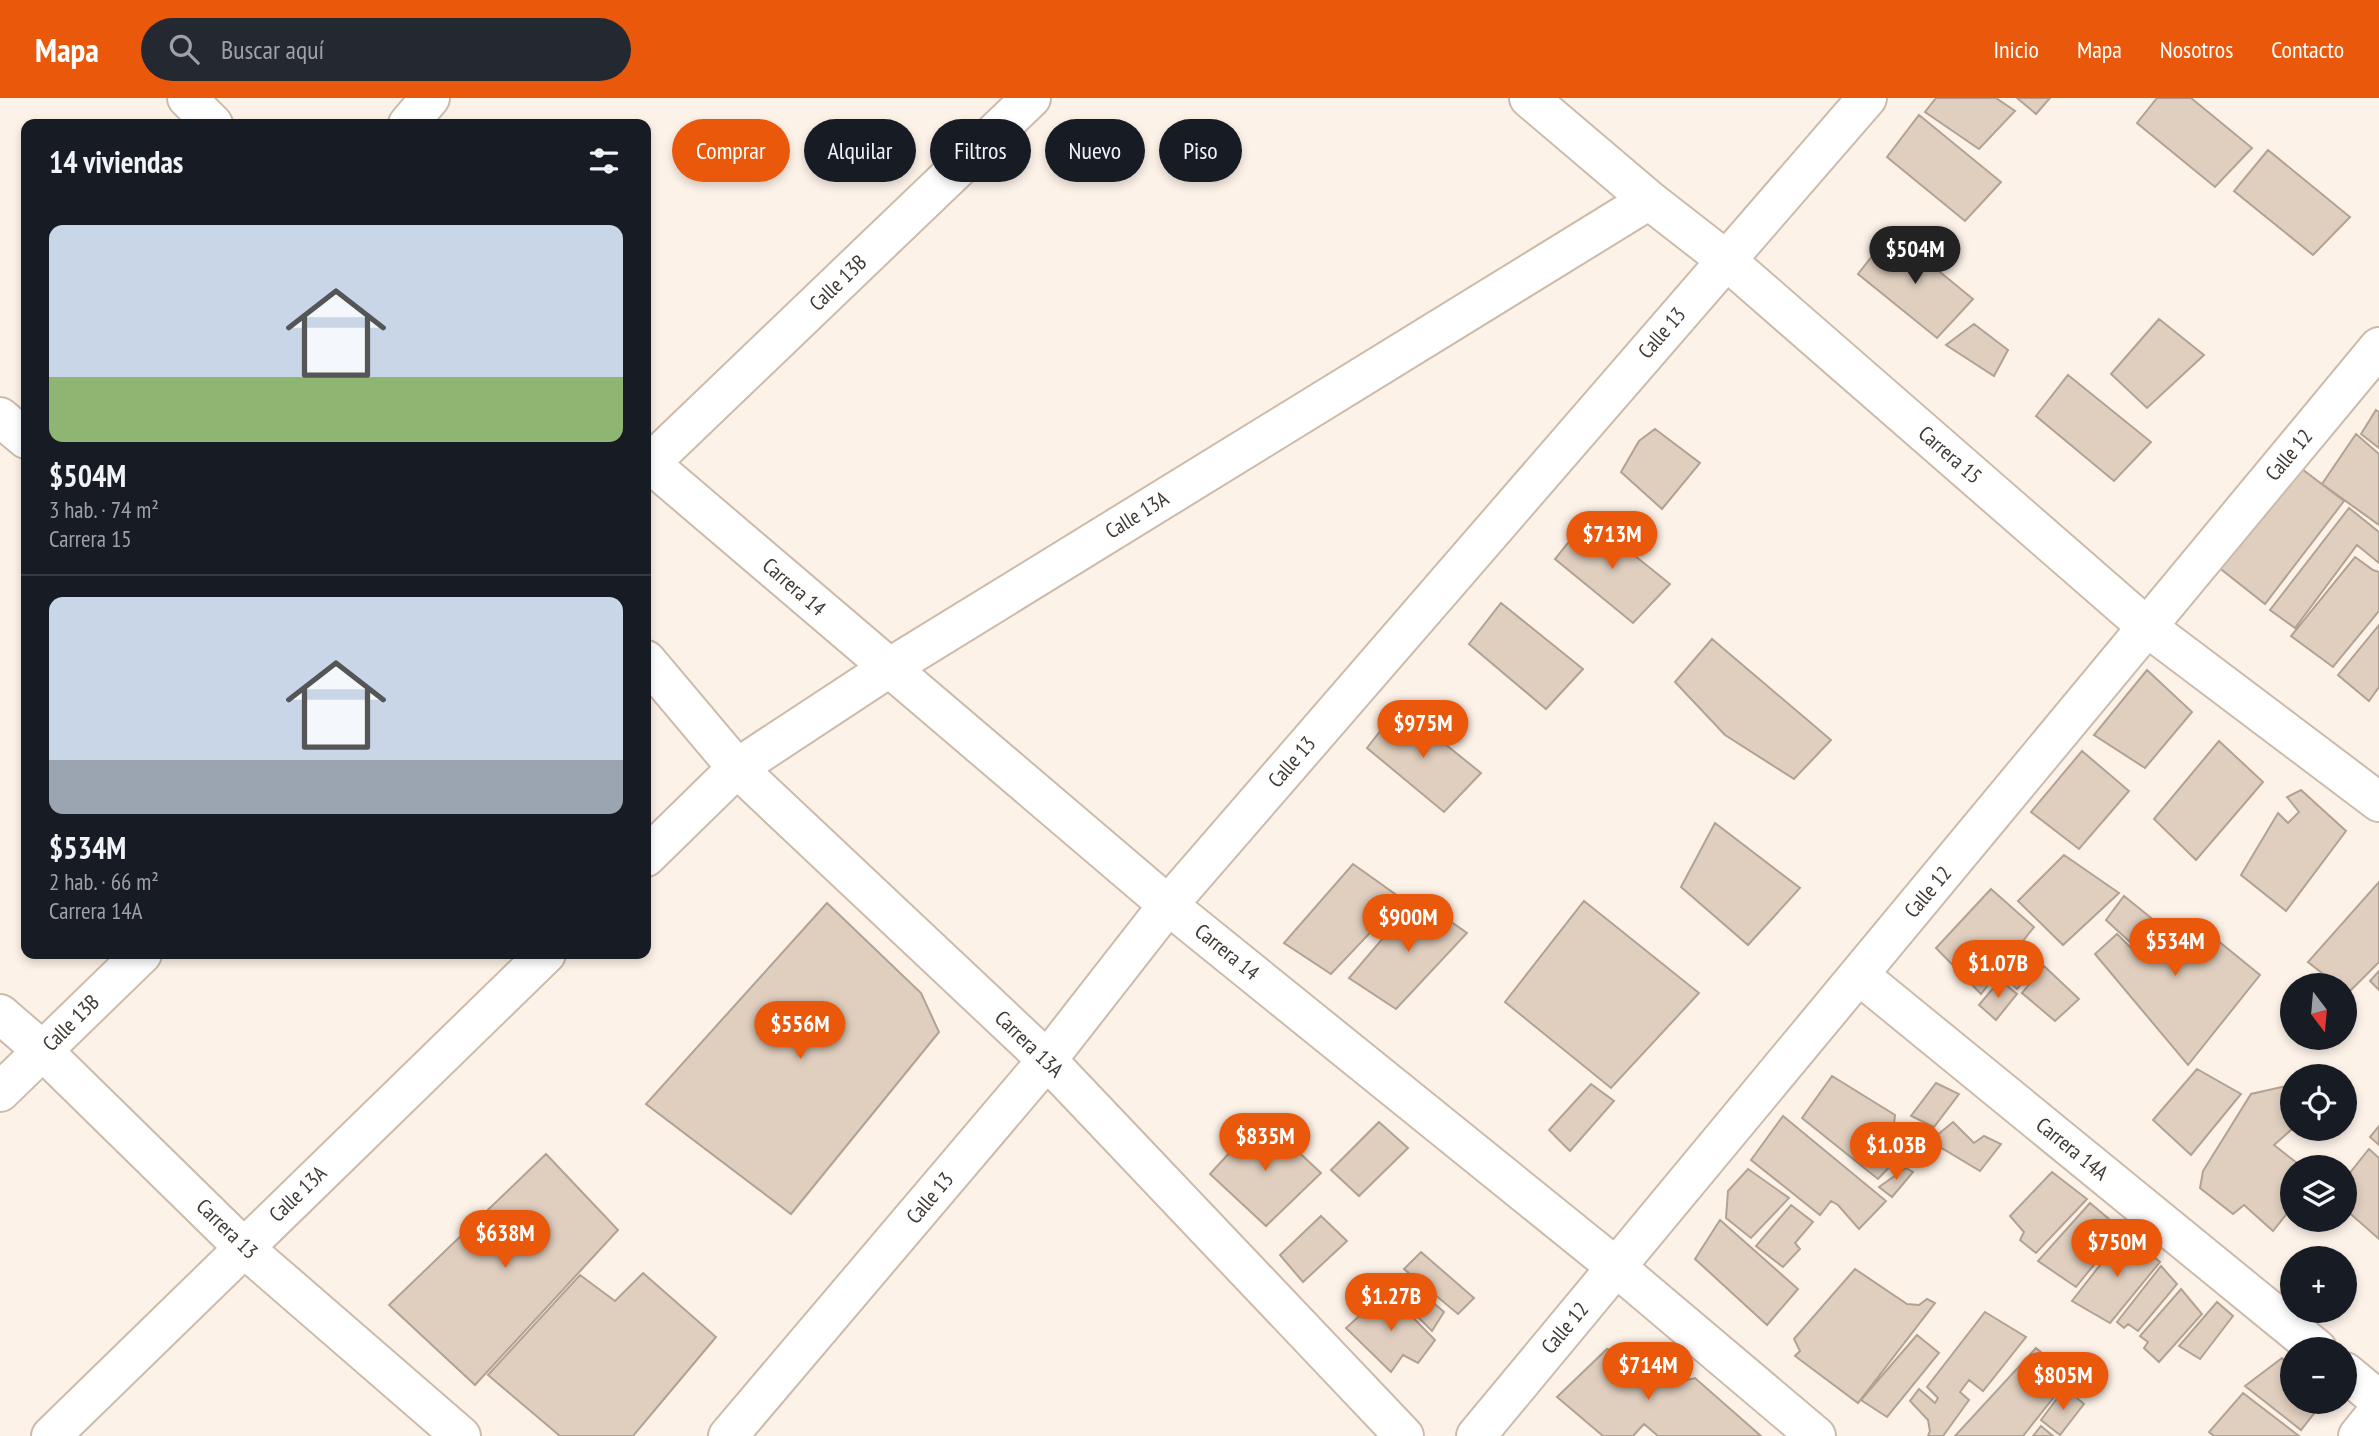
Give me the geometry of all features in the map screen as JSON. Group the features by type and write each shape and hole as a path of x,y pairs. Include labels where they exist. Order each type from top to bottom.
{"street":[{"path":"187,98 208,119"},
{"path":"412,119 430,98"},
{"name":"Calle 13B","path":"651,460 1031,98"},
{"name":"Carrera 15","path":"1530,98 1649,200 1726,260 2147,627 2379,802"},
{"name":"Calle 13","path":"728,1436 1047,1060 1168,905 1867,98"},
{"name":"Calle 13A","path":"651,852 737,768 889,667 1649,200"},
{"name":"Calle 12","path":"1476,1436 2379,347"},
{"path":"0,417 21,435"},
{"name":"Carrera 14","path":"651,467 1168,905 1616,1267 1816,1436"},
{"name":"Carrera 13A","path":"651,666 737,768 1047,1060 1404,1436"},
{"name":"Calle 13B","path":"0,1092 137,959"},
{"name":"Calle 13A","path":"51,1436 541,959"},
{"name":"Carrera 14A","path":"1859,975 2302,1337"},
{"name":"Carrera 13","path":"0,1014 43,1051 243,1247 461,1436"},
{"path":"2357,1382 2379,1400"},
{"path":"2358,1436 2379,1410"}],"building":[{"path":"1936,98 1996,98 2015,111 1979,149 1925,112"},
{"path":"2017,98 2050,98 2036,114"},
{"path":"2157,98 2191,98 2252,148 2215,187 2137,123"},
{"path":"1919,115 2001,182 1965,221 1887,157"},
{"path":"2268,150 2350,217 2313,255 2234,191"},
{"path":"1891,232 1973,299 1937,338 1858,274"},
{"path":"2159,319 2204,355 2147,408 2111,374"},
{"path":"1974,324 2008,350 1994,376 1946,345"},
{"path":"2068,375 2151,442 2114,481 2036,416"},
{"path":"2376,410 2379,412 2379,448 2361,434"},
{"path":"1655,429 1700,463 1662,509 1621,472 1639,441"},
{"path":"2356,434 2379,454 2379,525 2322,484"},
{"path":"2298,466 2344,501 2265,604 2217,566"},
{"path":"2349,508 2379,532 2379,563 2357,545 2295,628 2270,610"},
{"path":"1588,518 1670,584 1633,623 1555,559"},
{"path":"2355,557 2379,572 2379,611 2333,667 2291,636"},
{"path":"1501,603 1583,669 1546,709 1469,644"},
{"path":"2379,625 2379,687 2369,701 2338,675"},
{"path":"1712,639 1831,740 1794,779 1725,735 1675,682"},
{"path":"2147,670 2192,712 2145,768 2094,735"},
{"path":"1399,707 1481,773 1444,812 1367,748"},
{"path":"2219,741 2263,782 2196,860 2154,819"},
{"path":"2082,751 2129,791 2079,849 2031,812"},
{"path":"2301,790 2346,831 2286,911 2241,875 2278,813 2288,823 2299,812 2287,797"},
{"path":"1715,823 1800,888 1748,945 1681,887"},
{"path":"2064,855 2119,893 2063,945 2018,901"},
{"path":"1353,864 1402,899 1331,974 1284,943"},
{"path":"2379,882 2379,962 2357,984 2357,973 2322,973 2308,962"},
{"path":"1991,889 2034,927 1981,994 1936,948"},
{"path":"2124,896 2187,947 2206,931 2260,975 2188,1065 2095,954 2117,934 2138,955 2141,952 2106,920"},
{"path":"1417,898 1467,933 1396,1009 1349,978"},
{"path":"1584,901 1699,993 1611,1088 1505,1002"},
{"path":"827,903 921,993 939,1032 791,1214 646,1104"},
{"path":"2030,951 2041,963 2017,989 2002,975"},
{"path":"2044,966 2079,999 2055,1021 2022,993"},
{"path":"2379,971 2379,990 2370,981"},
{"path":"2000,980 2017,994 1996,1020 1979,1005"},
{"path":"2197,1069 2241,1094 2191,1155 2153,1120"},
{"path":"1832,1076 1895,1115 1894,1124 1919,1148 1905,1163 1897,1159 1878,1179 1802,1118"},
{"path":"1936,1083 1959,1094 1934,1127 1911,1116"},
{"path":"1591,1084 1614,1101 1570,1151 1549,1130"},
{"path":"2280,1087 2280,1140 2274,1145 2287,1155 2280,1155 2280,1222 2273,1231 2244,1205 2233,1214 2200,1188 2203,1171 2251,1094"},
{"path":"1783,1116 1886,1201 1859,1229 1838,1205 1831,1201 1820,1215 1751,1160"},
{"path":"1379,1122 1408,1148 1359,1196 1331,1170"},
{"path":"1953,1122 1974,1143 1984,1136 2001,1144 1980,1171 1930,1141"},
{"path":"2379,1126 2379,1145 2370,1137"},
{"path":"1252,1128 1276,1131 1321,1173 1266,1226 1210,1174"},
{"path":"2369,1149 2379,1158 2379,1239 2357,1220 2357,1164"},
{"path":"546,1154 618,1230 475,1385 389,1305"},
{"path":"1906,1168 1913,1172 1892,1197 1879,1187"},
{"path":"1748,1169 1789,1198 1751,1238 1726,1218 1728,1191"},
{"path":"2052,1172 2087,1199 2036,1253 2020,1240 2024,1232 2010,1216"},
{"path":"2090,1203 2122,1230 2076,1287 2038,1261"},
{"path":"1791,1205 1813,1222 1795,1243 1800,1249 1783,1267 1756,1246"},
{"path":"1321,1216 1347,1241 1303,1282 1280,1255"},
{"path":"1720,1220 1798,1289 1767,1325 1695,1259"},
{"path":"2125,1233 2160,1262 2110,1323 2072,1301"},
{"path":"1421,1252 1474,1298 1458,1314 1404,1269"},
{"path":"2161,1266 2177,1284 2138,1331 2128,1324 2124,1328 2117,1322"},
{"path":"1855,1269 1907,1304 1919,1305 1927,1299 1935,1303 1858,1403 1795,1356 1800,1351 1794,1339"},
{"path":"643,1273 716,1337 633,1436 560,1436 488,1375 580,1275 615,1301"},
{"path":"1402,1276 1444,1312 1432,1331 1388,1287"},
{"path":"2181,1289 2202,1314 2159,1362 2144,1348 2148,1342 2140,1336"},
{"path":"1387,1291 1435,1340 1418,1363 1403,1355 1391,1372 1346,1328"},
{"path":"2217,1302 2233,1316 2200,1359 2179,1346"},
{"path":"1985,1312 2026,1337 1983,1391 1969,1380 1960,1392 1969,1400 1943,1436 1928,1436 1928,1420 1910,1401 1919,1389 1935,1403 1938,1398 1927,1387"},
{"path":"1917,1335 1939,1353 1887,1417 1861,1400"},
{"path":"2036,1348 2070,1377 2023,1436 1955,1436"},
{"path":"1607,1349 1626,1355 1679,1382 1695,1378 1761,1436 1658,1436 1644,1424 1633,1436 1603,1436 1557,1397"},
{"path":"2280,1360 2280,1414 2245,1386"},
{"path":"2065,1388 2084,1404 2060,1435 2041,1420"},
{"path":"2243,1393 2299,1436 2214,1436 2209,1432"},
{"path":"2281,1414 2314,1414 2301,1430"},
{"path":"2041,1426 2053,1436 2033,1436"}]}
